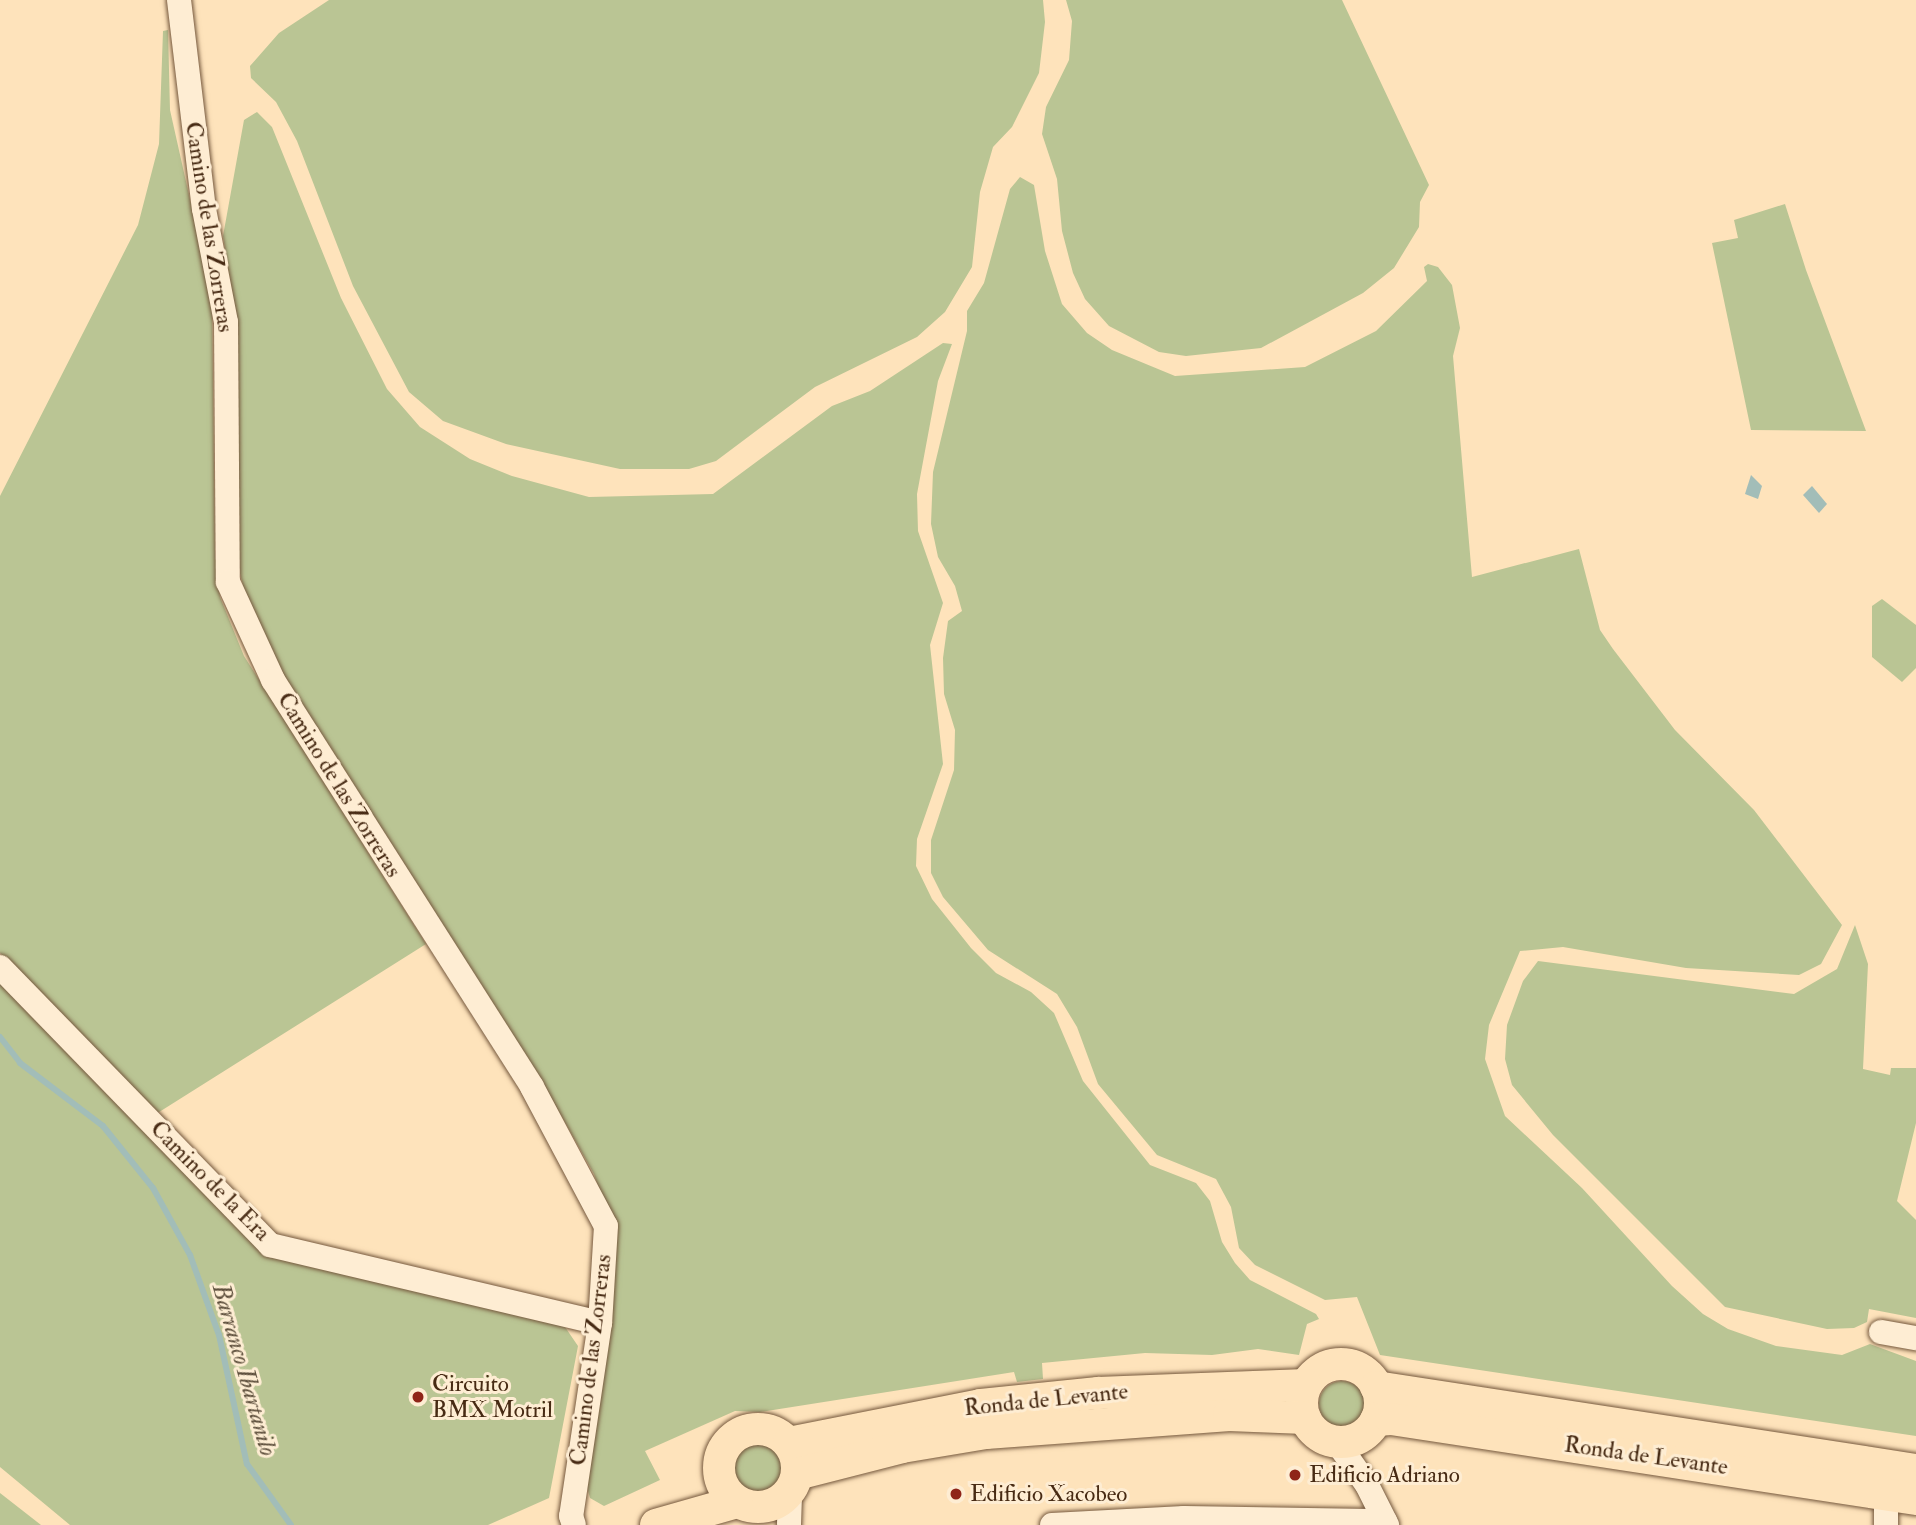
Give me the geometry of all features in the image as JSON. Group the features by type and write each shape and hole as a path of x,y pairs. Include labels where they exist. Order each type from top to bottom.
{"main road":[{"path":"1346,1364 1359,1368 1376,1387 1357,1433 1318,1434 1305,1418 1306,1385 1320,1370 1346,1364"},
{"name":"Ronda de Levante","path":"789,1443 981,1405 1098,1393 1306,1385"},
{"name":"Ronda de Levante","path":"1376,1387 1916,1470"},
{"name":"Ronda de Levante","path":"787,1504 902,1447 986,1433 1229,1415 1305,1418"},
{"name":"Ronda de Levante","path":"1357,1433 1391,1419 1916,1499"},
{"path":"766,1429 789,1443 787,1504 737,1502 665,1521 719,1466 729,1441 739,1433 766,1429"},
{"path":"719,1466 723,1487 737,1502"}],"street":[{"name":"Camino de las Zorreras","path":"179,0 204,209 226,322 228,582 273,680 532,1087 606,1226 600,1323 571,1516 574,1525"},
{"name":"Camino de la Era","path":"0,967 270,1245 600,1323"},
{"path":"1881,1332 1916,1338"},
{"path":"1052,1525 1186,1521 1386,1523 1367,1485 1357,1433"},
{"path":"1886,1493 1886,1525"}],"green space":[{"path":"329,0 1043,0 1045,22 1039,73 1012,127 993,147 980,192 972,267 945,312 917,337 815,387 716,461 689,469 620,469 506,444 443,421 409,392 353,286 297,141 276,102 251,78 250,66 279,33"},
{"path":"1066,0 1342,0 1429,185 1420,202 1419,227 1394,268 1363,293 1261,348 1186,356 1159,352 1109,326 1085,299 1073,273 1062,231 1057,179 1042,134 1046,107 1069,60 1072,21"},
{"path":"168,30 170,110 212,298 215,552 220,597 244,656 426,944 156,1114 0,953 0,496 138,225 159,144 163,31"},
{"path":"257,112 272,127 341,298 387,389 420,427 470,459 512,476 589,497 713,494 832,406 870,391 943,343 952,344 938,381 917,494 918,531 943,603 930,645 943,764 917,839 916,866 932,899 971,948 996,973 1031,992 1054,1013 1083,1081 1150,1165 1196,1183 1210,1201 1222,1242 1250,1280 1316,1314 1319,1319 1307,1324 1299,1355 1258,1349 1212,1355 1145,1353 1042,1363 1043,1379 1017,1382 1014,1372 760,1412 735,1411 645,1451 660,1480 604,1506 590,1498 587,1487 607,1213 594,1174 540,1078 290,688 248,606 239,569 237,327 223,236 244,120"},
{"path":"1020,177 1034,185 1045,251 1062,304 1087,333 1112,350 1175,376 1305,367 1376,331 1427,281 1424,267 1428,264 1438,267 1452,285 1460,328 1453,356 1472,577 1579,549 1600,630 1613,649 1675,730 1754,810 1842,925 1821,964 1799,975 1686,968 1563,947 1520,951 1489,1025 1485,1059 1505,1116 1582,1188 1672,1286 1703,1314 1728,1329 1776,1346 1842,1355 1870,1344 1916,1361 1916,1436 1380,1355 1357,1297 1325,1300 1255,1265 1239,1248 1231,1207 1216,1179 1157,1155 1098,1084 1077,1027 1057,994 988,950 943,897 931,873 931,840 954,770 955,730 944,694 943,658 948,621 962,611 955,586 938,557 931,524 933,472 967,331 967,311 984,283 1010,189"},
{"path":"1785,204 1806,270 1866,431 1751,430 1712,243 1738,238 1734,220"},
{"path":"1882,599 1916,625 1916,668 1902,682 1872,657 1872,606"},
{"path":"1855,925 1868,964 1863,1069 1890,1075 1891,1068 1916,1068 1916,1123 1897,1201 1916,1220 1916,1318 1869,1309 1867,1322 1854,1328 1827,1329 1725,1307 1553,1135 1512,1085 1505,1059 1507,1025 1523,981 1538,961 1794,994 1837,969"},
{"path":"0,981 261,1251 563,1324 578,1346 549,1498 488,1525 70,1525 0,1467"},
{"path":"1342,1381 1351,1382 1358,1388 1364,1395 1364,1413 1358,1420 1351,1426 1342,1427 1333,1426 1326,1420 1320,1413 1319,1404 1320,1395 1326,1388 1333,1382"},
{"path":"758,1440 769,1442 778,1448 784,1457 784,1479 778,1488 769,1494 758,1496 747,1494 738,1488 732,1479 730,1468 732,1457 738,1448 747,1442"},
{"path":"0,1493 41,1525 0,1525"}],"water":[{"path":"1751,475 1762,486 1758,499 1745,494"},
{"path":"1812,486 1827,504 1819,513 1803,495"}],"waterway":[{"name":"Barranco Ibartanilo","path":"0,1037 20,1063 103,1126 153,1188 190,1255 219,1335 247,1464 291,1525"}],"place":[{"name":"Circuito BMX Motril","path":"418,1397"},
{"name":"Edificio Adriano","path":"1295,1475"},
{"name":"Edificio Xacobeo","path":"956,1494"}]}
